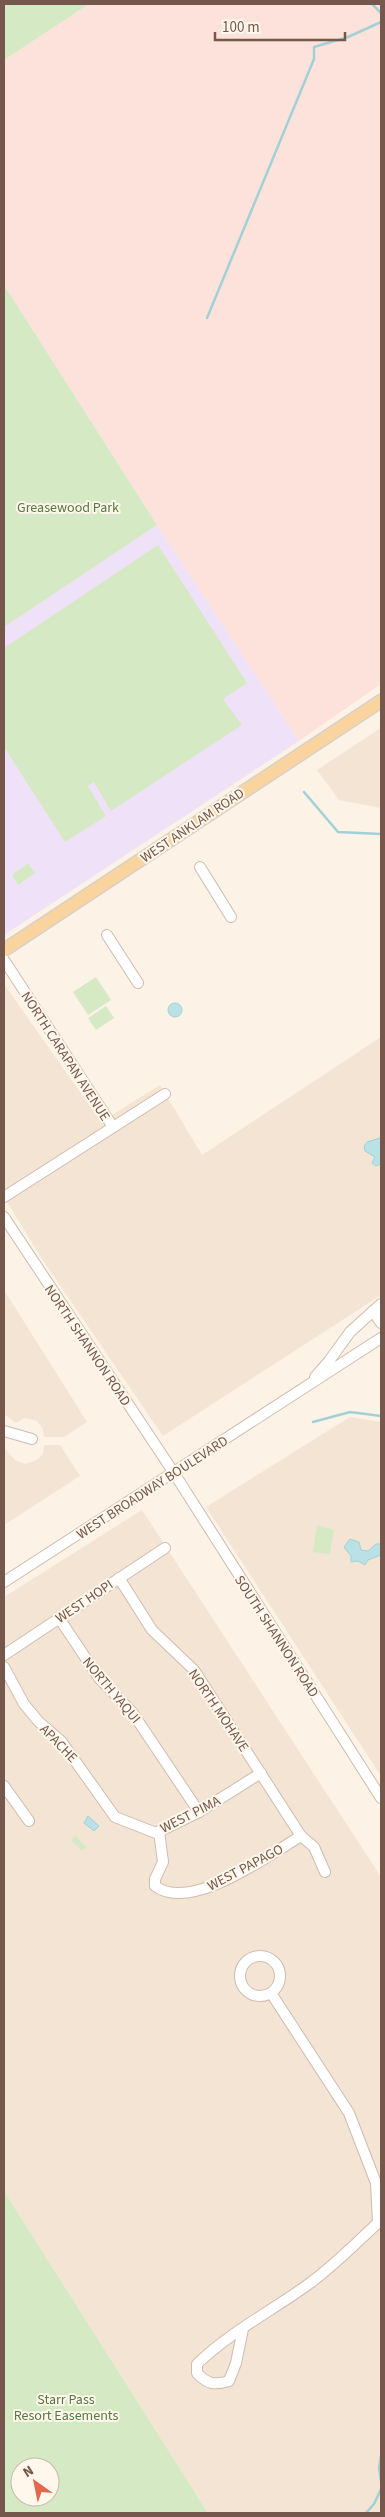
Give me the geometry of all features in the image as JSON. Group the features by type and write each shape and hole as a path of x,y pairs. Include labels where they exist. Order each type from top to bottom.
{"main road":[{"name":"WEST ANKLAM ROAD","path":"4,950 381,701"}],"street":[{"path":"200,867 231,917"},
{"path":"107,936 138,983"},
{"name":"NORTH CARAPAN AVENUE","path":"4,960 113,1128"},
{"path":"4,1197 165,1094"},
{"name":"NORTH SHANNON ROAD","path":"4,1217 174,1473"},
{"path":"377,1307 381,1323"},
{"name":"WEST BROADWAY BOULEVARD","path":"300,1391 329,1362 350,1332 377,1307"},
{"name":"WEST BROADWAY BOULEVARD","path":"4,1582 381,1338"},
{"path":"4,1431 32,1439"},
{"name":"SOUTH SHANNON ROAD","path":"174,1473 381,1798"},
{"name":"WEST HOPI","path":"4,1655 165,1548"},
{"name":"NORTH MOHAVE","path":"119,1578 152,1630 194,1670 301,1836 314,1847 324,1872"},
{"name":"NORTH YAQUI","path":"59,1618 99,1678 132,1712 199,1812"},
{"name":"APACHE","path":"4,1667 24,1704 39,1722 61,1741 116,1817"},
{"name":"WEST PIMA","path":"116,1817 156,1833 199,1812 261,1774"},
{"path":"4,1786 29,1821"},
{"name":"WEST PAPAGO","path":"159,1831 163,1862 155,1886 173,1894 202,1890 230,1878 301,1836"},
{"path":"260,1956 277,1964 280,1976 279,1982 271,1993 258,1996 246,1990 240,1978 241,1971 248,1960 260,1956"},
{"path":"243,2329 236,2363 229,2381 216,2385 205,2382 197,2373 197,2364 206,2355 243,2329 309,2284 380,2221 379,2185 349,2113 271,1993"}],"shaded area":[{"path":"89,4 381,4 381,684 299,741 157,525 4,285 4,60"},
{"path":"157,525 299,741 4,935 4,626"},
{"path":"381,728 381,808 339,800 317,770"},
{"path":"4,984 101,1122 160,1085 202,1155 381,1037 381,1295 163,1436 42,1259 4,1197"},
{"path":"4,1290 87,1422 64,1437 44,1437 43,1429 37,1421 25,1418 16,1423 4,1414"},
{"path":"350,1417 381,1422 381,1776 206,1507"},
{"path":"44,1445 60,1445 80,1476 4,1525 4,1448 15,1460 25,1464 37,1460 43,1454"},
{"path":"142,1510 381,1877 381,2513 208,2513 4,2191 4,1597"}],"green space":[{"path":"4,4 89,4 4,60"},
{"name":"Greasewood Park","path":"4,285 157,525 4,627"},
{"path":"158,545 247,683 223,699 242,725 111,811 94,782 88,786 106,816 65,842 4,747 4,648"},
{"path":"28,863 35,873 18,885 12,875"},
{"path":"96,977 111,1000 88,1015 73,992"},
{"path":"106,1006 114,1018 96,1030 88,1018"},
{"path":"317,1525 334,1530 330,1554 313,1552"},
{"path":"75,1836 87,1847 82,1851 71,1840"},
{"name":"Starr Pass Resort Easements","path":"4,2191 208,2513 4,2513"}],"water":[{"path":"175,1003 180,1005 182,1010 180,1015 175,1017 170,1015 168,1010 170,1005"},
{"path":"381,1133 381,1164 376,1166 372,1163 375,1157 365,1151 364,1146 367,1142 380,1138"},
{"path":"350,1539 359,1542 361,1550 368,1551 376,1544 381,1544 381,1555 368,1560 365,1565 358,1561 351,1562 351,1556 344,1547"},
{"path":"88,1816 99,1826 94,1831 84,1823"}],"waterway":[{"path":"372,4 381,13"},
{"path":"207,318 314,59 314,47 348,37 381,22"},
{"path":"304,792 338,832 381,834"},
{"path":"313,1422 350,1412 381,1416"},
{"path":"381,2456 379,2468 381,2481"},
{"path":"366,2513 374,2504 381,2489"}]}
